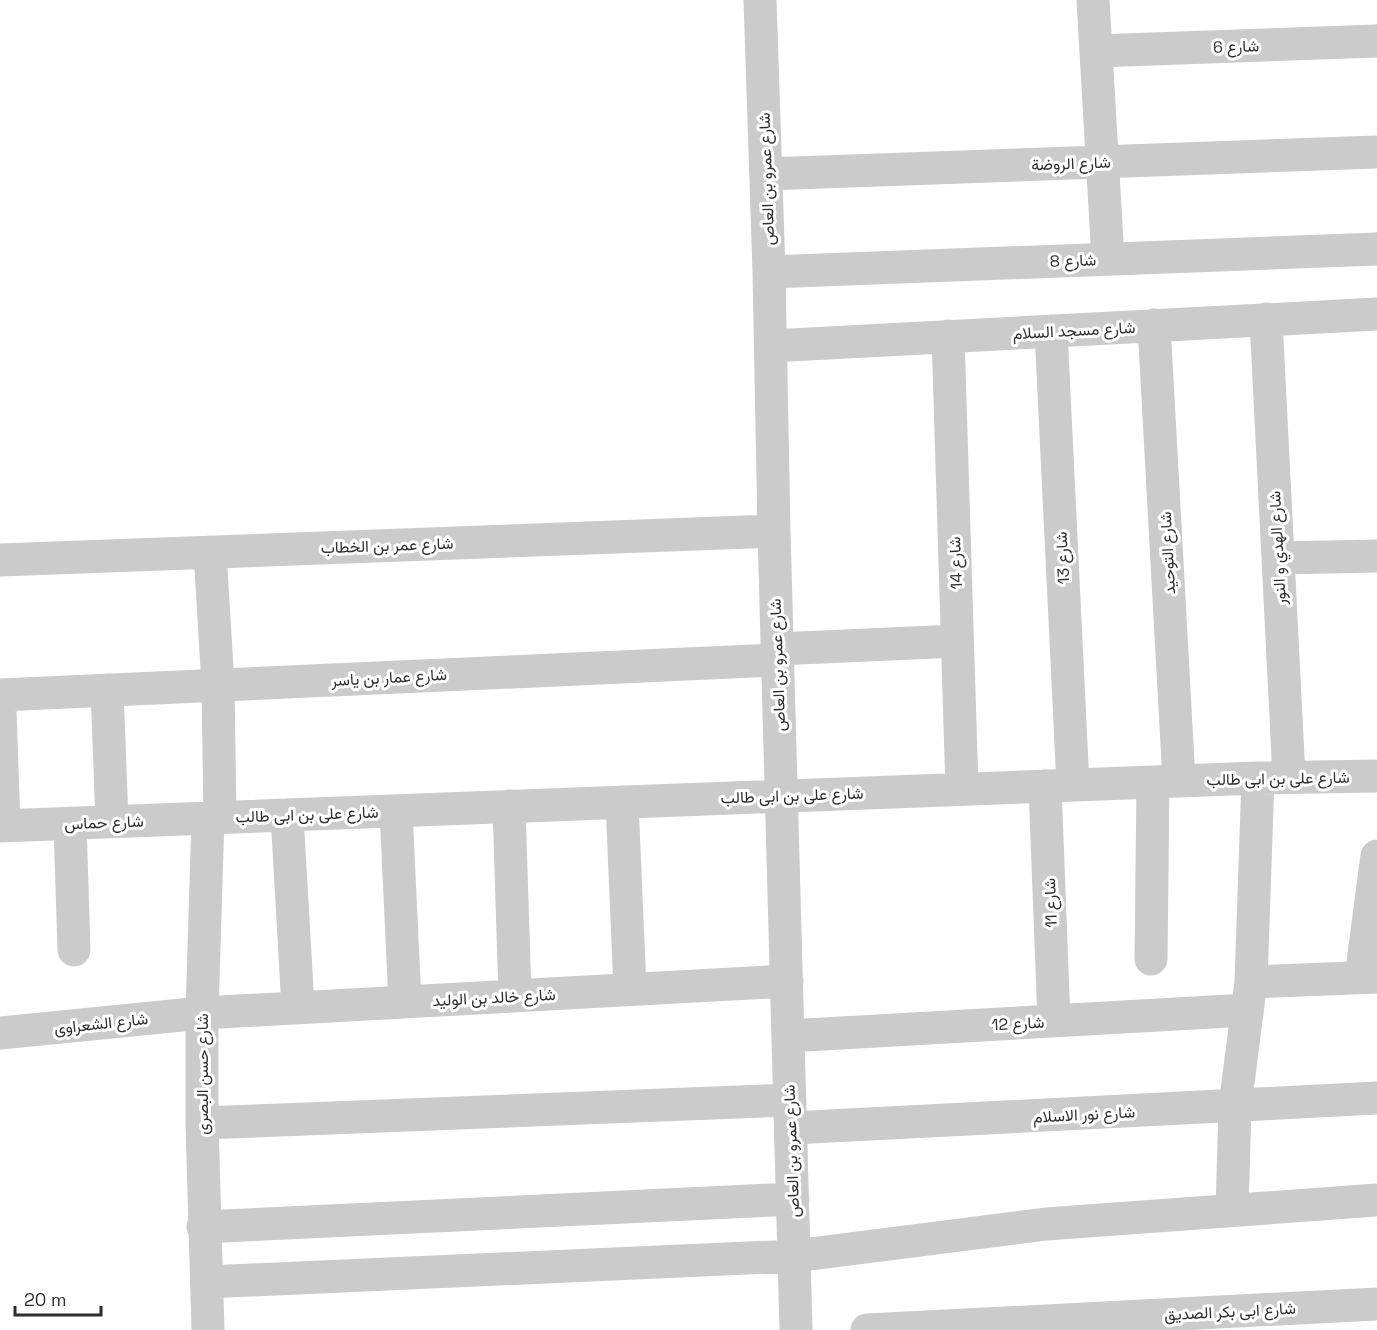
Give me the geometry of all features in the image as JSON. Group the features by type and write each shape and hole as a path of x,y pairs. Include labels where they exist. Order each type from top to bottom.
{"street":[{"name":"شارع عمرو بن العاص","path":"760,0 796,1330"},
{"path":"1093,0 1108,259"},
{"name":"شارع 6","path":"1096,51 1377,41"},
{"name":"شارع الروضة","path":"766,174 1377,152"},
{"name":"شارع 8","path":"769,272 1377,249"},
{"path":"1377,315 1377,332"},
{"name":"شارع مسجد السلام","path":"771,346 1377,315"},
{"name":"شارع الهدي و النور","path":"1232,1210 1234,1107 1249,996 1273,778 1278,558 1266,319"},
{"name":"شارع التوحيد","path":"1151,959 1166,781 1154,325"},
{"name":"شارع 13","path":"1051,331 1059,785"},
{"name":"شارع 14","path":"948,336 962,789"},
{"name":"شارع عمر بن الخطاب","path":"0,560 774,531"},
{"name":"شارع حسن البصرى","path":"208,1330 203,1227 202,1013 214,818 218,685 210,552"},
{"path":"1278,558 1377,555"},
{"name":"شارع عمار بن ياسر","path":"0,695 777,654 957,640"},
{"path":"107,690 112,821"},
{"path":"0,710 2,825"},
{"name":"شارع على بن ابى طالب","path":"214,818 1166,781 1377,776"},
{"name":"شارع 11","path":"1054,1021 1059,785"},
{"path":"622,802 630,989"},
{"path":"509,806 515,996"},
{"path":"396,811 405,1002"},
{"path":"287,815 298,1007"},
{"name":"شارع حماس","path":"2,825 214,818"},
{"path":"70,823 74,950"},
{"path":"1369,977 1377,856"},
{"name":"شارع 12","path":"789,1036 1054,1021 1249,996 1369,977"},
{"name":"شارع خالد بن الوليد","path":"202,1013 787,981"},
{"name":"شارع الشعراوى","path":"0,1033 202,1013"},
{"name":"شارع نور الاسلام","path":"202,1123 1234,1107 1377,1098"},
{"path":"203,1227 793,1199"},
{"path":"207,1282 794,1256 1046,1224 1377,1200"},
{"name":"شارع ابى بكر الصديق","path":"867,1330 1160,1322 1377,1304"}]}
